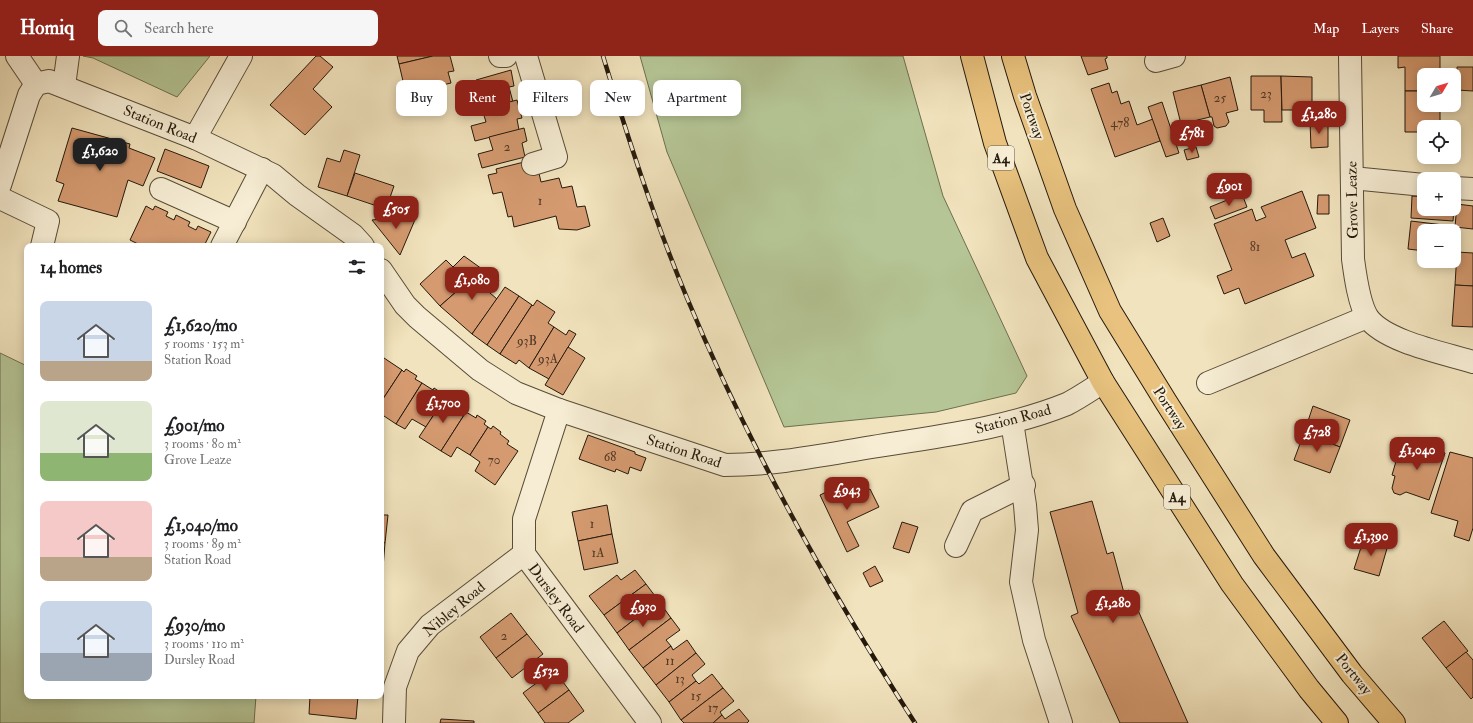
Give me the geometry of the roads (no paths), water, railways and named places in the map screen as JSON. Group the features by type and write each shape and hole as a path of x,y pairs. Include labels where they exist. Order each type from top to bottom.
{"highway":[{"name":"A4","path":"972,56 995,143 1038,258 1104,382 1232,584 1309,689 1337,723"},
{"name":"Portway","path":"1013,56 1025,96 1065,210 1110,311 1264,556 1352,674 1394,723"}],"street":[{"path":"0,185 29,95 36,84 17,56"},
{"path":"64,86 68,56"},
{"path":"195,138 241,56"},
{"path":"500,56 506,56"},
{"path":"526,56 556,157 533,164"},
{"name":"Grove Leaze","path":"1350,56 1353,259 1358,291 1367,317"},
{"name":"Station Road","path":"36,84 49,81 64,86 195,138 262,169 273,175 297,195 354,235 361,243"},
{"path":"224,243 262,169"},
{"path":"1352,178 1417,184"},
{"path":"161,189 235,222"},
{"path":"1461,189 1473,190"},
{"path":"0,198 48,221 43,243"},
{"name":"Station Road","path":"384,274 405,305 416,317 480,370 516,393 559,410 725,465 753,465 787,461 975,430 1012,422 1068,403 1104,382"},
{"path":"1208,383 1367,317 1387,335 1473,362"},
{"name":"Dursley Road","path":"559,410 524,519 524,554 650,723"},
{"path":"1012,422 1024,485 1027,530 1022,582 1034,640 1061,723"},
{"path":"956,546 972,511 1024,485"},
{"name":"Nibley Road","path":"394,723 395,687 408,651 430,625 524,554"}],"railway":[{"path":"603,56 632,148 663,238 711,354 763,462 792,516 851,621 915,723"}]}
